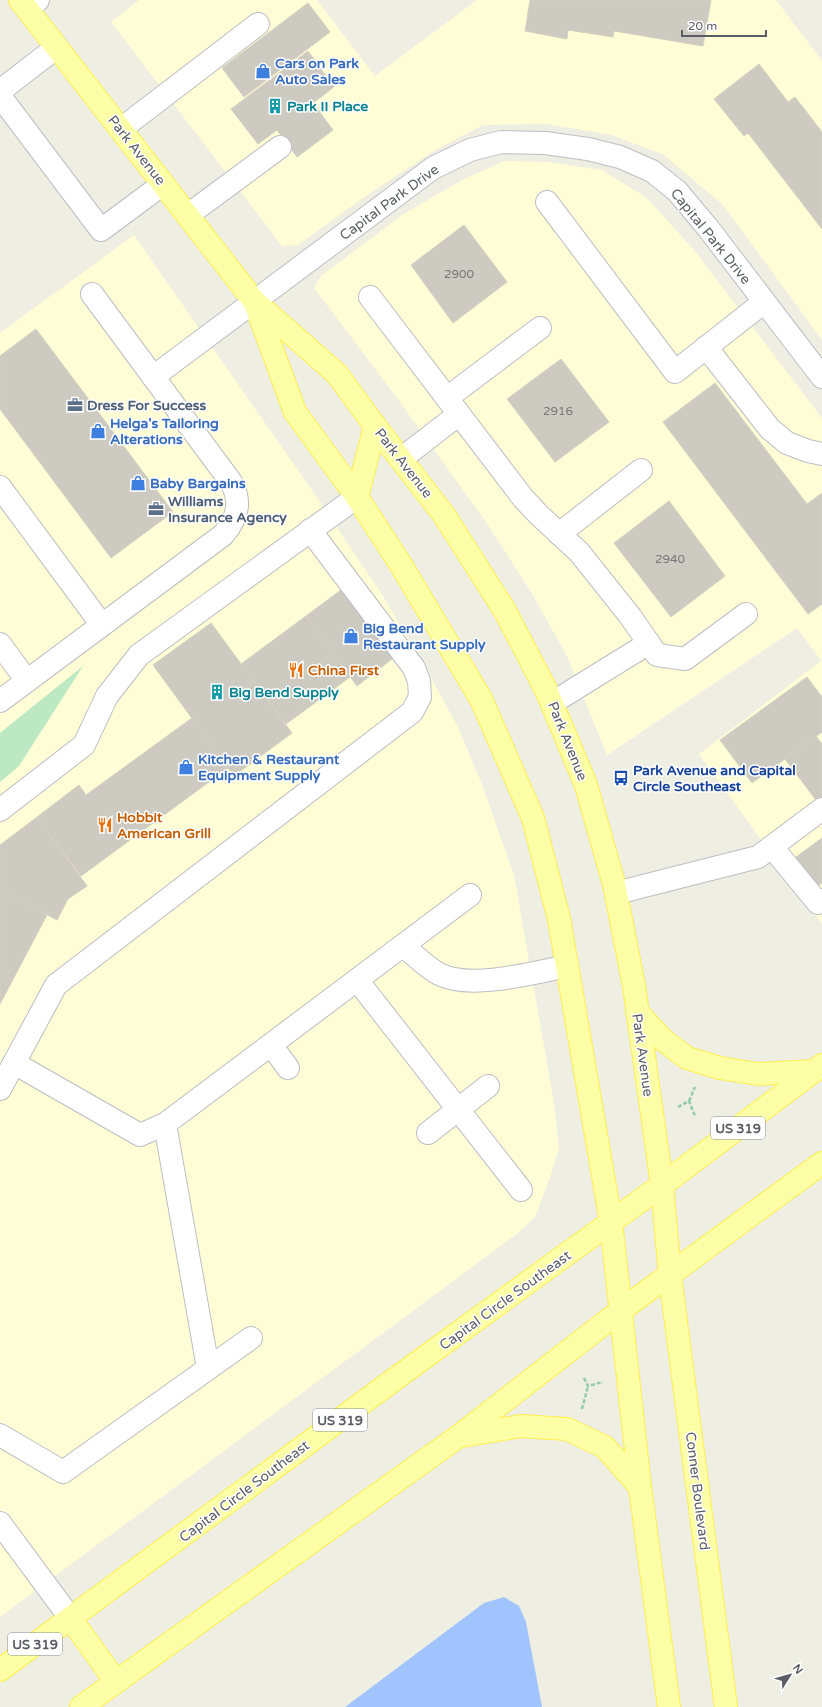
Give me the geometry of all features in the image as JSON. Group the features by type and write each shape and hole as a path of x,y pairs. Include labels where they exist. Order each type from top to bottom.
{"main road":[{"name":"Park Avenue","path":"29,3 57,47 254,301 337,374 444,515 505,611 552,704 586,785 616,893 634,986 662,1185 670,1276"},
{"name":"Park Avenue","path":"254,301 295,412 357,497 401,565 481,699 533,818 559,920 611,1222 620,1311"},
{"path":"357,497 375,426"},
{"path":"637,1012 663,1040 687,1058 720,1068 758,1074 818,1068"},
{"name":"US 319","path":"662,1185 818,1068"},
{"path":"81,1707 459,1436 620,1311 670,1276 822,1163"},
{"name":"Capital Circle Southeast","path":"0,1670 403,1373 662,1185"},
{"name":"Conner Boulevard","path":"670,1276 726,1707"},
{"path":"620,1311 640,1487 669,1707"},
{"path":"459,1436 522,1426 567,1429 605,1447 640,1487"},
{"path":"71,1619 116,1682"}],"street":[{"path":"121,129 258,24"},
{"path":"0,91 57,47"},
{"path":"0,96 101,230 163,184"},
{"name":"Capital Park Drive","path":"153,377 433,168 470,150 501,142 545,143 588,150 620,157 652,171 677,191 708,228 822,377"},
{"path":"188,215 280,147"},
{"path":"547,202 675,372 764,302"},
{"path":"0,701 223,535 232,525 236,514 236,491 231,482 92,294"},
{"path":"370,297 523,498 579,552 630,616 657,655 685,659 746,614"},
{"path":"401,459 453,406 540,328"},
{"path":"706,347 770,429 787,443 808,451 822,454"},
{"path":"560,534 641,470"},
{"path":"0,487 102,625"},
{"path":"0,810 84,745 107,696 139,655 357,497"},
{"path":"0,1089 56,985 412,712 420,697 419,681 414,668 310,530"},
{"path":"552,704 649,643"},
{"path":"0,644 27,681"},
{"path":"616,893 758,857 822,809"},
{"path":"772,847 818,903 822,900"},
{"path":"14,1063 140,1134 165,1124 470,895"},
{"path":"403,946 439,974 458,980 487,981 567,966"},
{"path":"357,980 520,1190"},
{"path":"271,1045 288,1068"},
{"path":"428,1133 488,1086"},
{"path":"165,1124 208,1368"},
{"path":"0,1436 63,1472 251,1338"},
{"path":"0,1524 71,1619"}],"path":[{"path":"675,1109 689,1101 695,1116"},
{"path":"580,1416 588,1386 584,1378"},
{"path":"588,1386 606,1381"}],"shaded area":[{"path":"139,0 317,0 375,76 477,0 776,0 822,61 822,340 723,205 664,155 612,135 547,124 483,125 434,151 363,198 298,245 282,246 111,22"},
{"path":"504,161 548,162 602,170 647,198 694,250 822,418 822,924 699,754 821,661 797,628 607,755 566,654 531,592 488,525 397,398 314,288 321,276 402,215 462,180"},
{"path":"134,235 316,496 383,596 458,727 481,782 514,875 554,1103 559,1148 551,1175 535,1217 518,1233 0,1617 0,333"}],"green space":[{"path":"83,666 19,766 0,782 0,733"}],"water":[{"path":"504,1597 519,1606 526,1622 542,1707 345,1707 484,1603"}],"building":[{"path":"530,0 711,0 703,46 614,31 613,37 568,30 567,39 525,31"},
{"path":"308,3 330,32 244,97 222,68"},
{"name":"Park II Place","path":"308,51 334,87 313,103 333,130 297,157 277,130 258,144 231,109"},
{"path":"759,64 788,102 795,97 822,132 822,229 748,133 744,136 714,99"},
{"path":"464,225 507,282 453,323 411,265"},
{"path":"36,329 173,512 111,558 0,409 0,356"},
{"path":"561,359 609,422 555,462 507,399"},
{"path":"715,383 807,504 822,493 822,604 808,614 663,422"},
{"path":"669,501 725,576 671,617 614,543"},
{"name":"Big Bend Restaurant Supply","path":"345,587 396,656 357,686 306,616"},
{"name":"China First","path":"306,616 350,677 286,724 241,664"},
{"name":"Big Bend Supply","path":"211,623 292,733 234,776 153,665"},
{"path":"807,677 822,697 822,732 752,783 720,740"},
{"path":"192,718 228,768 81,876 37,817 79,785 86,795"},
{"path":"816,736 822,744 822,808 785,759"},
{"path":"37,817 87,886 68,899 57,920 0,890 0,845"},
{"path":"822,838 822,883 814,889 792,860"},
{"path":"0,890 47,915 0,1004"}],"place":[{"name":"Cars on Park Auto Sales","path":"263,71"},
{"name":"Park II Place","path":"275,106"},
{"name":"Dress For Success","path":"75,405"},
{"name":"Helga's Tailoring Alterations","path":"98,431"},
{"name":"Baby Bargains","path":"138,483"},
{"name":"Williams Insurance Agency","path":"156,509"},
{"name":"Big Bend Restaurant Supply","path":"351,636"},
{"name":"China First","path":"296,670"},
{"name":"Big Bend Supply","path":"217,692"},
{"name":"Kitchen & Restaurant Equipment Supply","path":"186,767"},
{"name":"Park Avenue and Capital Circle Southeast","path":"621,778"},
{"name":"Hobbit American Grill","path":"105,825"}]}
